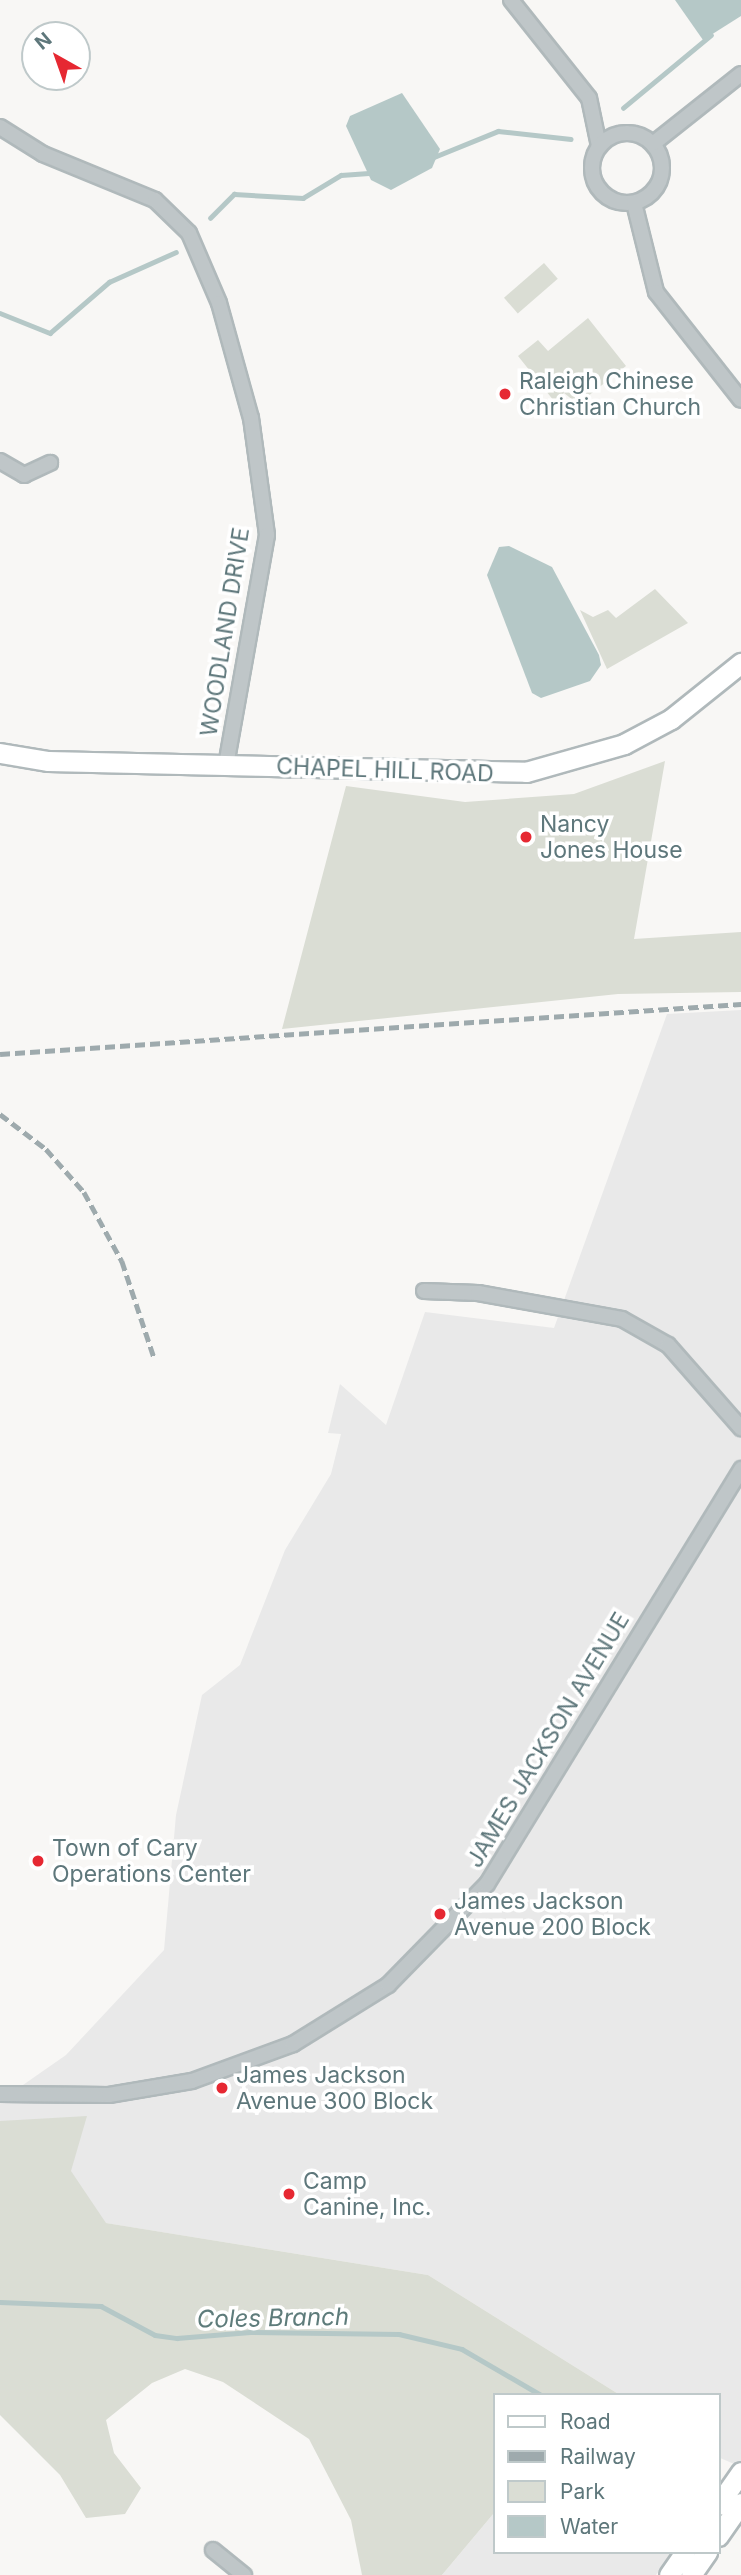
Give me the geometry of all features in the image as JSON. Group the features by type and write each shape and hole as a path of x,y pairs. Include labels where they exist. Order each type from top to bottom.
{"main road":[{"name":"CHAPEL HILL ROAD","path":"0,753 48,761 526,772 624,744 671,719 741,663"},
{"path":"720,2502 741,2472"},
{"path":"720,2533 741,2503"},
{"path":"669,2575 684,2554"},
{"path":"691,2575 706,2554"}],"street":[{"path":"511,0 597,115 619,133 654,143 661,158 659,180 634,203"},
{"path":"654,143 741,74"},
{"path":"597,115 599,146 592,168 596,187 613,200 634,203"},
{"name":"WOODLAND DRIVE","path":"0,127 43,154 155,200 188,233 219,303 251,418 267,535 226,765"},
{"path":"599,146 619,133"},
{"path":"634,203 644,262 656,292 741,400"},
{"path":"0,461 24,475 50,463"},
{"path":"424,1291 592,1310 645,1329 684,1360 741,1428"},
{"name":"JAMES JACKSON AVENUE","path":"0,2094 108,2095 205,2078 293,2044 388,1985 487,1884 741,1469"},
{"path":"213,2550 244,2575"}],"shaded area":[{"path":"741,1010 741,2467 720,2458 720,2393 617,2393 428,2275 0,2206 0,2101 66,2055 164,1950 176,1815 202,1695 240,1665 285,1550 331,1474 341,1434 328,1433 340,1384 386,1425 425,1312 554,1328 667,1014"},
{"path":"492,2515 492,2554 671,2554 656,2575 442,2575"}],"green space":[{"path":"544,263 558,279 518,314 504,298"},
{"path":"588,318 626,366 578,404 564,393 554,401 518,356 538,340 548,351"},
{"path":"655,589 688,623 607,669 580,610 593,617 608,610 616,618"},
{"path":"665,761 634,939 741,932 741,992 618,994 282,1029 346,786 465,802 574,794"},
{"path":"87,2116 71,2171 106,2223 428,2275 617,2393 492,2393 492,2515 442,2575 362,2575 351,2520 309,2439 223,2382 185,2369 152,2383 106,2420 114,2453 141,2488 125,2514 86,2518 60,2475 0,2415 0,2121"}],"water":[{"path":"675,0 741,0 741,16 703,40"},
{"path":"402,93 440,149 432,168 391,190 371,180 346,126 350,116"},
{"path":"509,546 552,567 599,655 601,665 590,681 541,698 532,693 487,575 499,547"}],"waterway":[{"path":"623,108 711,35"},
{"path":"434,157 498,131 571,139"},
{"path":"210,218 234,194 303,198 341,175 372,173"},
{"path":"0,313 50,333 109,282 176,252"},
{"name":"Coles Branch","path":"0,2302 101,2306 155,2335 177,2338 250,2332 399,2334 462,2349 538,2393"}],"railway":[{"path":"0,1054 741,1004"},
{"path":"0,1114 46,1149 84,1192 122,1261 155,1360"}],"place":[{"name":"Raleigh Chinese Christian Church","path":"505,394"},
{"name":"Nancy Jones House","path":"526,837"},
{"name":"Town of Cary Operations Center","path":"38,1861"},
{"name":"James Jackson Avenue 200 Block","path":"440,1914"},
{"name":"James Jackson Avenue 300 Block","path":"222,2088"},
{"name":"Camp Canine, Inc.","path":"289,2194"}]}
